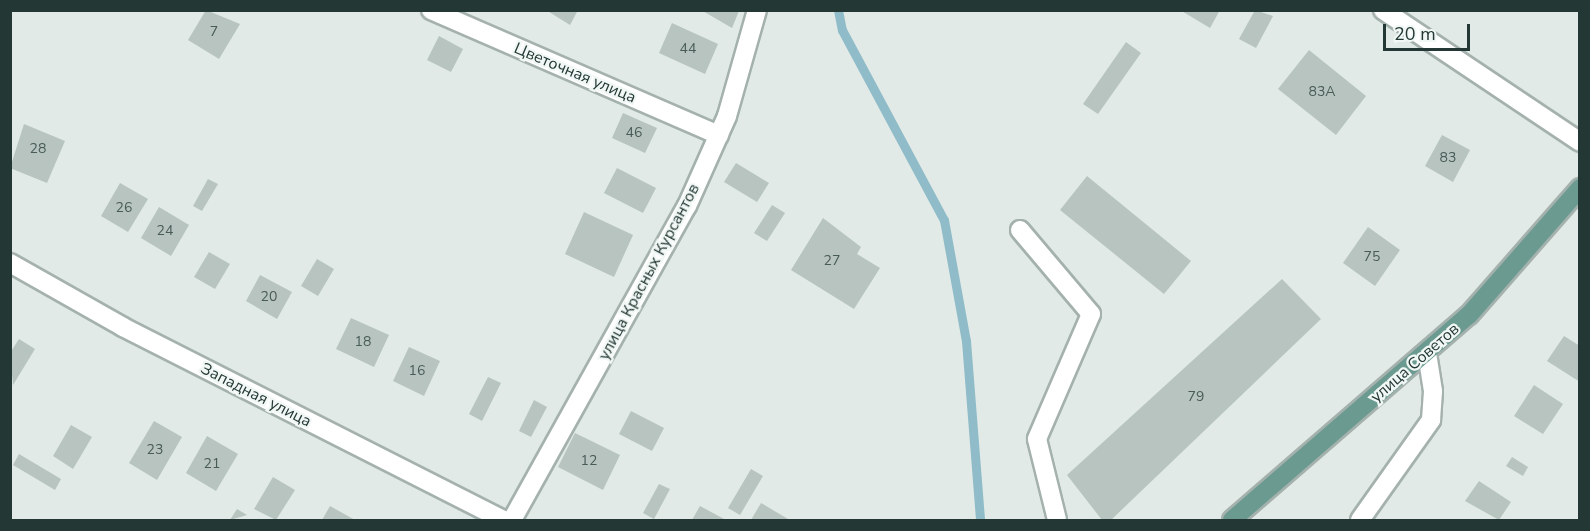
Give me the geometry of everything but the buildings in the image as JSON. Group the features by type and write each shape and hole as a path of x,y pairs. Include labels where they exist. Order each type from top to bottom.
{"main road":[{"name":"улица Советов","path":"1232,520 1426,353 1527,255 1580,188"}],"street":[{"name":"Цветочная улица","path":"431,10 719,135"},
{"name":"улица Красных Курсантов","path":"512,520 687,206 719,135 757,10"},
{"path":"1383,10 1580,142"},
{"path":"1020,230 1091,314 1037,440 1057,520"},
{"name":"Западная улица","path":"10,264 123,327 504,520"},
{"path":"1360,520 1431,420 1433,392 1426,353"}],"waterway":[{"path":"838,10 842,30 944,220 966,341 980,520"}]}
